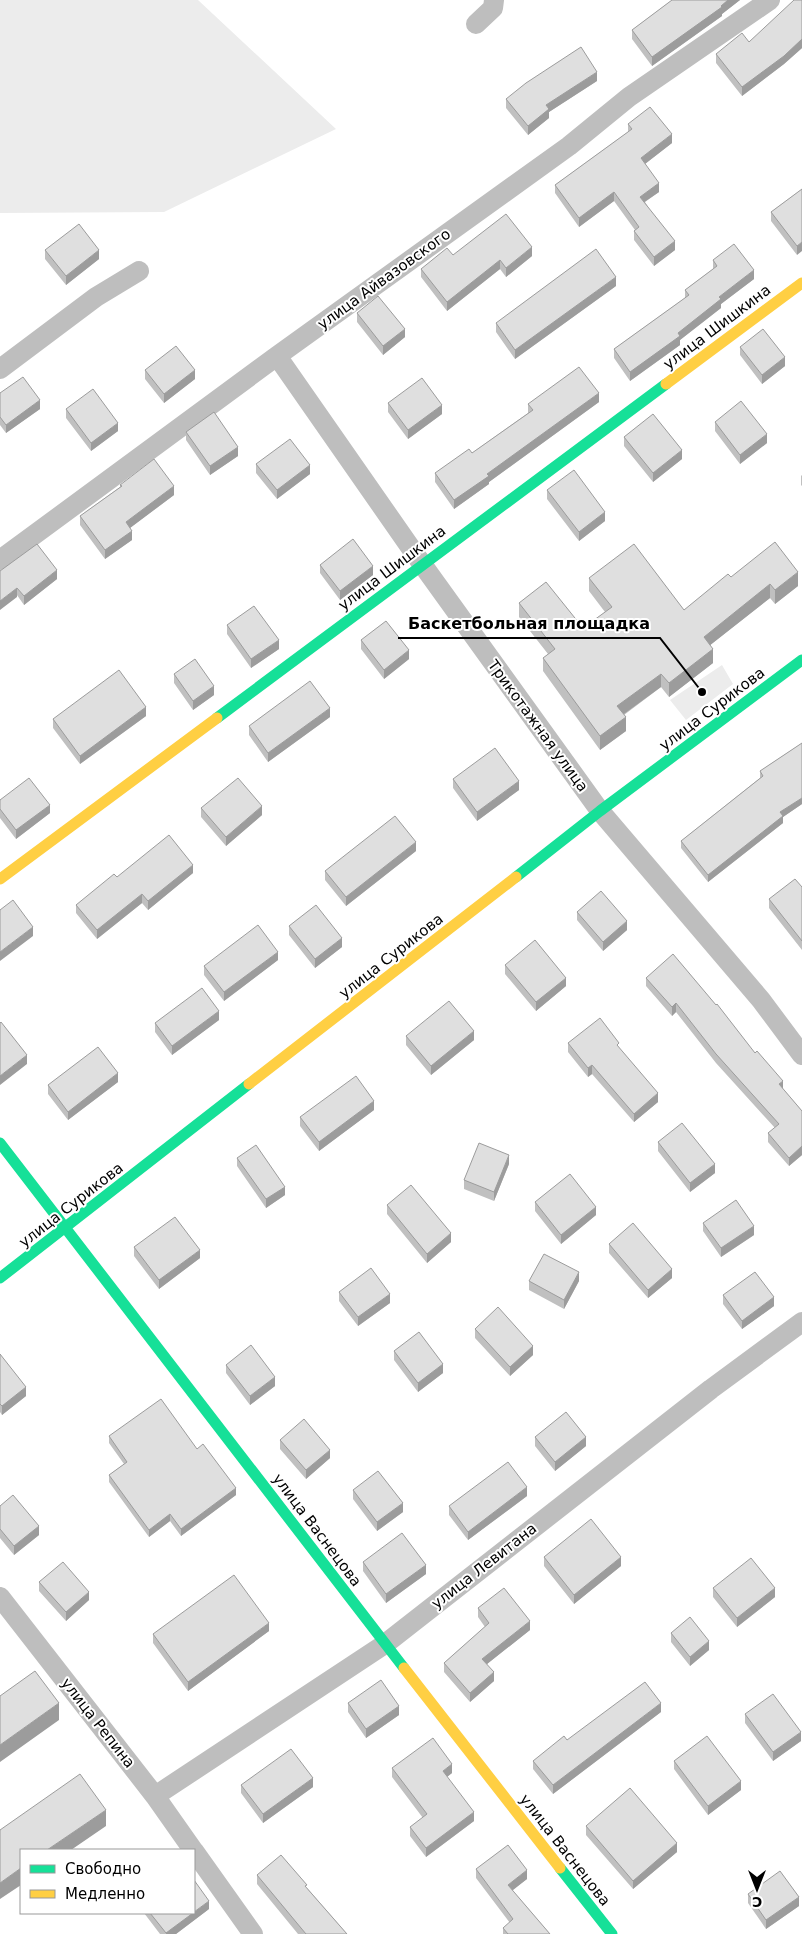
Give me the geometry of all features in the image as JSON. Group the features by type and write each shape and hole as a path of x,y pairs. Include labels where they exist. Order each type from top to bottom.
{"street":[{"path":"476,24 493,8 494,0"},
{"name":"улица Айвазовского","path":"0,560 277,356 569,146 629,97 770,0"},
{"path":"0,369 96,297 139,271"},
{"name":"улица Шишкина","path":"0,879 802,283"},
{"name":"Трикотажная улица","path":"277,356 422,564 600,812 761,1000 802,1055"},
{"name":"улица Сурикова","path":"0,1278 600,812 802,660"},
{"name":"улица Васнецова","path":"0,1143 514,1811 612,1934"},
{"name":"улица Левитана","path":"155,1796 385,1644 710,1389 802,1322"},
{"name":"улица Репина","path":"0,1597 155,1796 193,1849"},
{"name":"улица Репина","path":"195,1851 253,1934"}],"shaded area":[{"path":"0,0 198,0 336,129 164,212 0,213"},
{"path":"722,665 733,684 686,720 670,700"}],"building":[{"path":"672,0 728,0 722,7 652,57 632,30"},
{"path":"794,0 802,0 802,39 784,56 742,87 716,54 742,33 749,42"},
{"path":"581,47 597,72 546,105 549,109 528,126 506,99 526,83"},
{"path":"650,107 672,134 641,158 659,183 640,197 675,241 654,257 634,231 639,227 614,192 579,218 555,185 632,129 628,124"},
{"path":"802,189 802,242 797,246 771,212"},
{"path":"506,214 532,247 506,268 500,260 447,302 421,269 447,248 453,255"},
{"path":"79,224 99,250 66,276 45,250"},
{"path":"734,244 754,270 719,297 721,299 678,333 680,336 630,372 614,349 689,295 685,290 717,266 713,260"},
{"path":"596,249 616,277 515,350 496,323"},
{"path":"378,296 405,329 383,346 357,313"},
{"path":"763,329 785,357 762,375 740,347"},
{"path":"176,346 195,370 164,394 145,370"},
{"path":"579,367 599,393 454,500 435,473 469,449 472,453 533,410 528,404"},
{"path":"23,377 40,400 6,425 0,417 0,393"},
{"path":"422,378 442,405 408,430 388,403"},
{"path":"93,389 118,423 91,443 66,409"},
{"path":"741,401 767,434 740,455 715,422"},
{"path":"214,412 238,447 210,466 186,432"},
{"path":"653,414 682,450 653,473 624,437"},
{"path":"290,439 310,465 277,490 256,464"},
{"path":"154,459 174,486 126,522 132,531 105,550 80,516 122,486 120,485"},
{"path":"574,470 605,512 579,532 547,490"},
{"path":"353,539 373,566 340,591 320,565"},
{"path":"775,542 798,572 775,590 770,584 704,637 713,649 669,683 661,674 617,706 626,717 600,736 543,658 555,649 519,603 546,582 583,628 612,607 589,578 634,544 684,610 728,574 731,577"},
{"path":"37,544 57,570 24,596 17,588 0,601 0,571"},
{"path":"254,606 279,640 251,659 227,625"},
{"path":"386,621 409,650 384,670 361,640"},
{"path":"195,659 214,686 193,701 174,674"},
{"path":"119,670 146,707 80,756 53,719"},
{"path":"310,681 330,708 268,753 249,726"},
{"path":"802,743 802,798 780,812 783,816 708,875 681,841 763,776 760,771"},
{"path":"495,748 519,781 477,812 453,779"},
{"path":"29,778 50,805 16,830 0,809 0,800"},
{"path":"238,778 262,806 226,837 201,808"},
{"path":"395,816 416,842 346,897 325,871"},
{"path":"169,835 193,865 148,901 142,894 97,930 76,905 114,874 117,877"},
{"path":"795,879 802,887 802,941 769,899"},
{"path":"601,891 627,921 603,942 577,912"},
{"path":"13,900 33,927 0,952 0,910"},
{"path":"316,905 342,938 315,959 289,926"},
{"path":"258,925 278,952 224,992 204,966"},
{"path":"535,940 566,978 536,1002 505,965"},
{"path":"673,954 717,1004 755,1053 757,1051 783,1081 779,1084 802,1111 802,1146 789,1158 768,1133 779,1124 716,1054 676,1003 672,1007 646,978"},
{"path":"202,988 219,1011 172,1046 155,1023"},
{"path":"449,1001 474,1031 431,1066 406,1036"},
{"path":"600,1018 619,1043 617,1045 658,1093 634,1114 592,1065 588,1068 568,1043"},
{"path":"0,1023 27,1055 0,1076"},
{"path":"98,1047 118,1073 68,1112 48,1085"},
{"path":"356,1076 374,1101 319,1142 300,1117"},
{"path":"682,1123 715,1164 690,1183 658,1142"},
{"path":"479,1143 509,1155 494,1192 464,1180"},
{"path":"256,1145 285,1187 266,1199 237,1158"},
{"path":"570,1174 596,1207 561,1235 535,1202"},
{"path":"411,1185 451,1233 427,1254 387,1205"},
{"path":"736,1200 754,1226 721,1248 703,1223"},
{"path":"175,1217 200,1250 159,1280 134,1247"},
{"path":"633,1223 672,1269 648,1290 609,1244"},
{"path":"544,1254 579,1272 564,1300 529,1281"},
{"path":"371,1268 390,1294 358,1317 339,1292"},
{"path":"755,1272 774,1297 742,1321 723,1295"},
{"path":"498,1307 533,1346 510,1367 475,1329"},
{"path":"419,1332 443,1364 418,1383 394,1351"},
{"path":"251,1345 275,1377 250,1396 226,1365"},
{"path":"0,1354 26,1387 2,1406 0,1404"},
{"path":"161,1399 197,1449 203,1444 236,1488 181,1529 170,1514 149,1530 109,1475 127,1462 109,1436"},
{"path":"566,1412 586,1437 555,1462 535,1437"},
{"path":"304,1419 330,1450 306,1470 280,1440"},
{"path":"508,1462 527,1487 468,1532 449,1506"},
{"path":"378,1471 403,1503 377,1522 353,1490"},
{"path":"13,1495 39,1526 14,1546 0,1529 0,1506"},
{"path":"591,1519 621,1557 574,1595 544,1557"},
{"path":"402,1533 426,1565 386,1594 363,1562"},
{"path":"751,1558 775,1588 737,1618 713,1588"},
{"path":"63,1562 89,1592 66,1612 39,1582"},
{"path":"234,1575 269,1623 188,1682 153,1634"},
{"path":"504,1588 530,1621 482,1659 494,1672 470,1693 444,1663 489,1623 478,1608"},
{"path":"690,1617 709,1641 690,1657 671,1633"},
{"path":"35,1671 59,1703 0,1745 0,1696"},
{"path":"381,1680 399,1706 366,1729 348,1703"},
{"path":"645,1682 661,1703 553,1785 533,1761 564,1736 567,1740"},
{"path":"773,1694 801,1732 773,1752 745,1714"},
{"path":"707,1736 741,1781 708,1806 674,1761"},
{"path":"433,1738 452,1764 443,1771 474,1812 426,1848 410,1827 427,1814 392,1768"},
{"path":"291,1749 313,1778 263,1814 241,1785"},
{"path":"80,1774 106,1810 48,1849 20,1849 20,1869 0,1883 0,1830"},
{"path":"630,1788 677,1843 633,1881 586,1826"},
{"path":"508,1845 527,1870 508,1885 550,1934 508,1934 503,1928 513,1919 476,1869"},
{"path":"281,1855 347,1934 306,1934 257,1875"},
{"path":"780,1871 799,1897 766,1920 748,1894"},
{"path":"195,1881 209,1901 195,1911"},
{"path":"151,1914 192,1914 166,1933"}],"traffic: fast":[{"path":"217,718 666,384"},
{"path":"516,877 600,811 802,660"},
{"path":"0,1278 249,1084"},
{"path":"0,1143 404,1668"},
{"path":"560,1868 612,1934"}],"traffic: slow":[{"path":"666,384 802,283"},
{"path":"0,879 217,718"},
{"path":"249,1084 516,877"},
{"path":"404,1668 560,1868"}],"place":[{"name":"Баскетбольная площадка","path":"702,692"}]}
